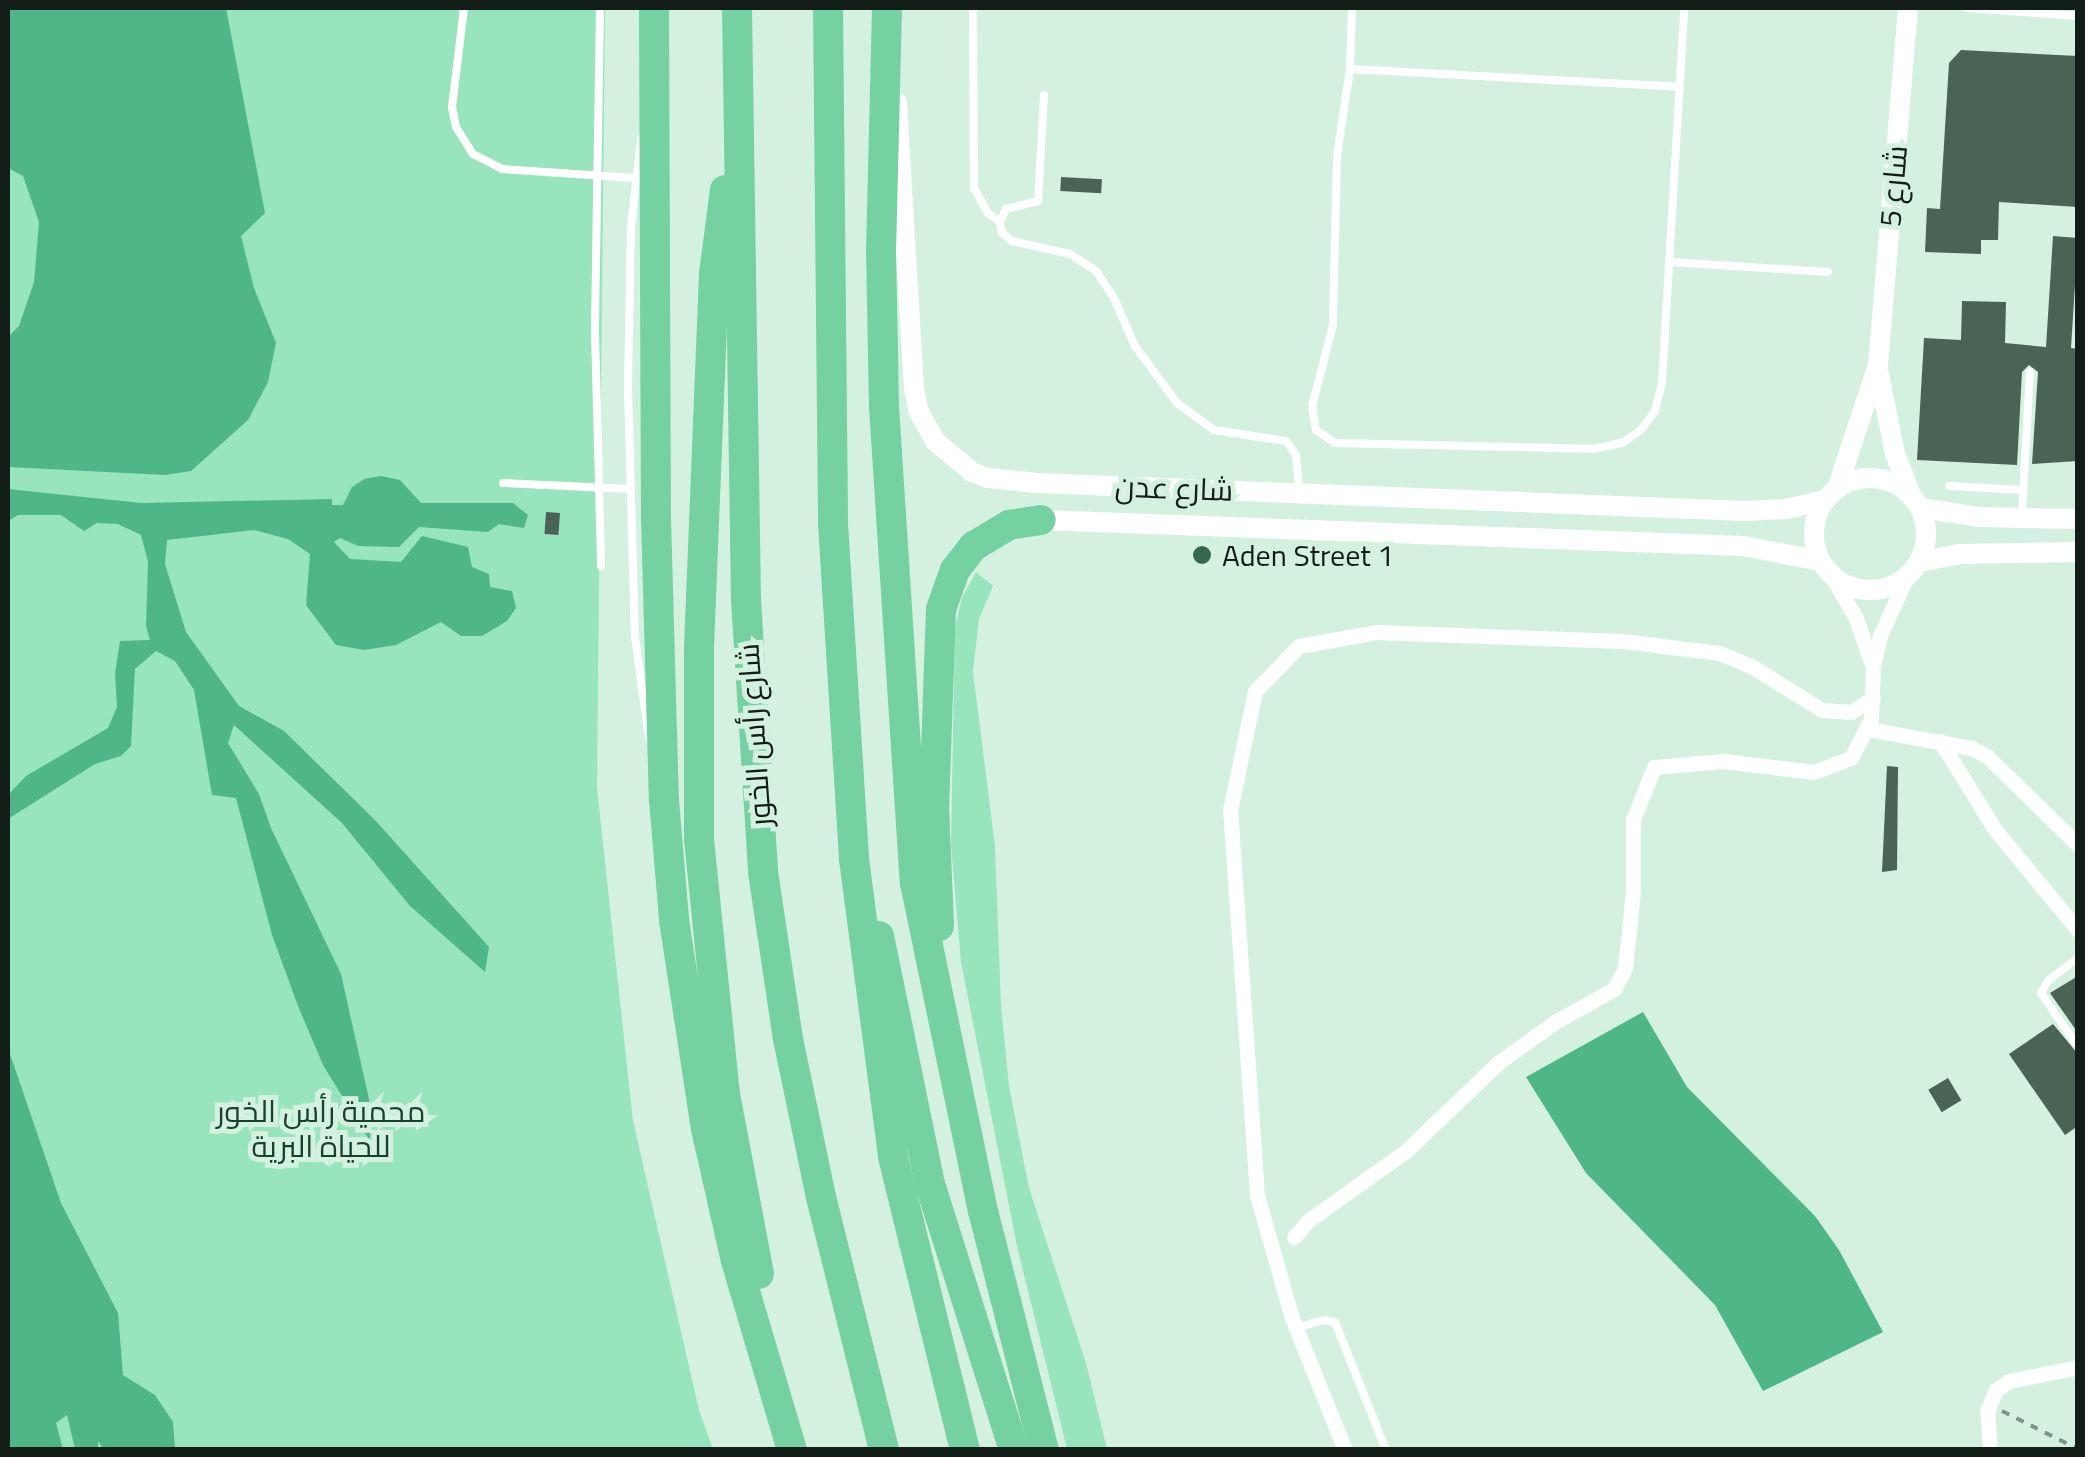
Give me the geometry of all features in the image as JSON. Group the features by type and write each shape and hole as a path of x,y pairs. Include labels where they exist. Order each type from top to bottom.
{"highway":[{"path":"654,8 656,518 664,800 674,920 706,1129 736,1261 792,1450"},
{"name":"شارع رأس الخور","path":"737,8 746,600 763,872 788,1039 839,1279 884,1450"},
{"path":"828,8 833,524 854,859 893,1157 965,1450"},
{"path":"887,8 881,250 884,387 915,883 983,1212 1044,1450"},
{"path":"738,148 722,200 714,274 698,652 699,839 726,1094 778,1400"},
{"path":"948,1043 935,847 940,608 954,570 974,546 1009,525 1041,520"},
{"path":"854,859 880,939 944,1239 1014,1450"}],"street":[{"name":"شارع 5","path":"1908,8 1878,365 1884,410 1916,503"},
{"name":"شارع عدن","path":"886,47 898,116 914,389 926,428 946,453 972,472 1008,482 1745,510 1786,509 1831,494"},
{"name":"شارع 5","path":"1831,494 1878,365"},
{"path":"1294,1237 1310,1220 1407,1150 1500,1062 1555,1022 1614,989 1625,968 1633,892 1633,820 1654,767 1723,761 1814,772 1851,758 1868,729 1873,698 1872,666 1856,618 1825,568 1814,541 1816,519 1831,494 1851,481 1884,480 1916,503 2022,519 2078,519"},
{"path":"1872,666 1880,636 1912,570 1926,526 1916,503"},
{"name":"شارع عدن","path":"1041,520 1743,546 1825,568"},
{"path":"1825,568 1847,586 1867,591 1888,588 1912,570 1961,554 2078,552"},
{"path":"1345,1450 1296,1328 1256,1195 1230,810 1255,691 1299,646 1376,632 1623,641 1720,652 1751,666 1822,710 1851,712 1873,698"},
{"path":"1868,729 1940,741 1988,756 2078,845"},
{"path":"1940,741 1996,831 2078,930"},
{"path":"1990,1450 1988,1403 1996,1390 2009,1381 2078,1368"}],"lane":[{"path":"464,8 452,107 466,146 482,160 502,169 635,178"},
{"path":"600,8 594,332 601,566"},
{"path":"973,8 974,188 979,202 1000,222 1006,238 1070,254 1096,271 1113,296 1135,346 1188,414 1228,434 1286,441 1296,455 1300,493"},
{"path":"1352,8 1350,69 1337,156 1332,324 1311,414 1316,430 1328,440 1594,449 1622,443 1640,431 1656,411 1662,383 1684,8"},
{"path":"1967,8 2078,16"},
{"path":"653,60 635,178 630,264 630,489 639,670 664,800"},
{"path":"1350,69 1680,88"},
{"path":"1000,222 1009,207 1038,201 1044,94"},
{"path":"1670,262 1828,272"},
{"path":"2022,519 2030,372"},
{"path":"503,483 630,489"},
{"path":"1949,486 2024,490"},
{"path":"2078,958 2049,980 2041,993 2078,1048"},
{"path":"1296,1328 1324,1320 1334,1322 1386,1450"}],"path":[{"path":"1988,1403 2078,1450"}],"green space":[{"name":"محمية رأس الخور للحياة البرية","path":"8,8 605,8 597,788 633,1121 699,1410 713,1449 8,1450"},
{"path":"976,572 993,586 979,619 973,672 995,847 1001,1006 1009,1086 1029,1188 1086,1363 1107,1449 1067,1449 1017,1246 961,962 951,845 955,628 962,598"}],"shaded area":[{"path":"8,8 226,8 265,213 241,236 254,288 276,343 268,382 248,420 191,471 165,475 8,467 8,337 19,326 34,282 39,222 23,176 8,168"},
{"path":"381,476 400,480 421,503 513,503 528,515 524,528 499,524 488,532 419,527 399,547 358,546 340,538 334,542 350,559 401,562 422,536 468,547 472,567 489,574 490,587 512,591 516,608 507,621 482,636 461,636 441,622 396,645 364,650 336,645 306,605 310,554 288,539 254,530 167,540 165,564 186,632 239,706 284,731 375,820 489,947 485,972 410,906 342,823 234,725 228,743 259,794 271,828 341,974 369,1099 370,1141 323,1065 298,1006 272,935 236,798 212,795 194,690 175,661 156,651 135,669 131,746 121,756 95,764 8,819 8,795 26,776 108,728 117,707 115,673 120,641 150,640 146,626 148,562 141,535 118,524 97,523 84,531 61,515 18,515 8,521 8,489 141,503 332,499 332,505 343,505 352,487 364,479"},
{"path":"1643,1012 1687,1087 1815,1216 1839,1250 1883,1332 1763,1391 1715,1305 1586,1173 1526,1077"},
{"path":"8,1048 61,1203 118,1313 123,1375 155,1395 173,1422 175,1449 103,1449 98,1441 98,1449 75,1449 67,1415 56,1423 63,1449 8,1449"}],"building":[{"path":"1961,50 2078,56 2078,207 1999,202 1998,240 1981,240 1981,254 1925,252 1927,208 1940,209 1949,63"},
{"path":"1061,177 1102,179 1101,193 1060,191"},
{"path":"2053,236 2078,238 2071,348 2078,349 2078,461 2032,464 2038,372 2029,365 2022,372 2017,465 1917,460 1924,338 1961,340 1962,301 2006,302 2005,343 2046,347"},
{"path":"546,512 560,513 558,535 544,534"},
{"path":"1887,766 1898,767 1897,870 1882,872"},
{"path":"2078,976 2078,1033 2050,993"},
{"path":"2053,1024 2078,1054 2078,1126 2065,1135 2009,1054"},
{"path":"1948,1078 1961,1100 1942,1112 1928,1090"}],"place":[{"name":"Aden Street 1","path":"1202,555"}]}
